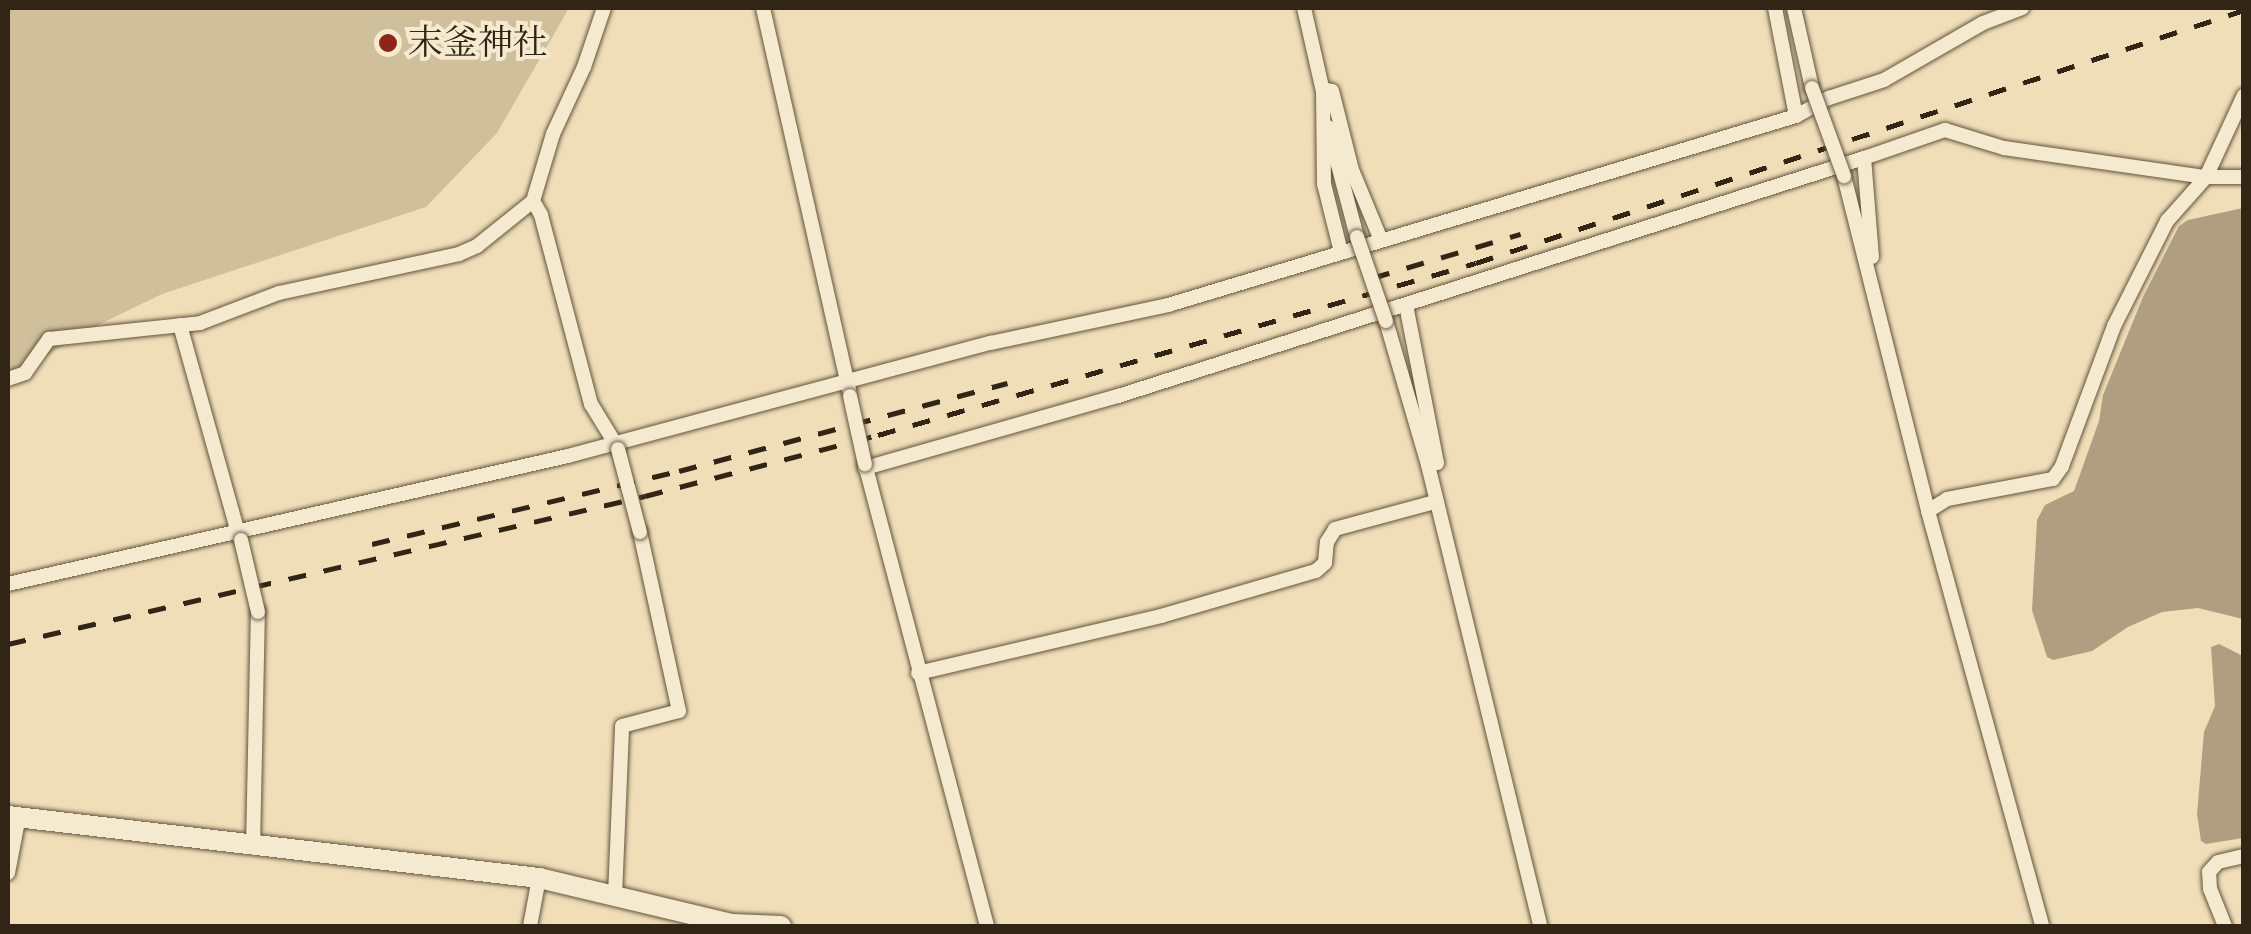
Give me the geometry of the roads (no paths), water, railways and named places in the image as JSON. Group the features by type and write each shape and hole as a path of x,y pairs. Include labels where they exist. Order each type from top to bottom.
{"street":[{"path":"8,379 25,373 49,338 180,325 362,272 459,254 533,201 552,134 584,66 604,8"},
{"path":"763,8 865,466 987,926"},
{"path":"1304,8 1330,139 1428,465 1540,926"},
{"path":"1775,8 1796,116"},
{"path":"1794,8 1812,88 1844,176 1928,510 2042,926"},
{"path":"8,584 239,536 618,446 848,389 991,343 1168,305 1796,116 1829,98 1884,80 1983,23 2022,8"},
{"path":"1323,90 1324,184 1341,252"},
{"path":"1323,90 1332,91 1352,170 1381,240"},
{"path":"1928,510 1947,499 2053,479 2062,466 2114,326 2167,220 2206,177 2244,96"},
{"path":"865,466 1118,396 1945,130 2004,148 2206,177 2244,177"},
{"path":"1864,158 1875,292"},
{"path":"533,201 541,215 592,404 618,446 679,711 622,726 615,896"},
{"path":"1406,305 1437,463 1428,465"},
{"path":"180,325 258,612 253,847"},
{"path":"918,672 1161,616 1316,571 1325,564 1327,542 1335,529 1435,502"},
{"path":"8,874 13,816 539,878 732,924 781,926"},
{"path":"2224,926 2210,889 2210,872 2218,862 2244,856"},
{"path":"530,926 539,878"}],"railway":[{"path":"8,644 645,496 878,435 1476,263 2244,10"},
{"path":"1372,278 1521,234"},
{"path":"372,544 679,471 1007,383"}],"place":[{"name":"末釜神社","path":"388,43"}]}
